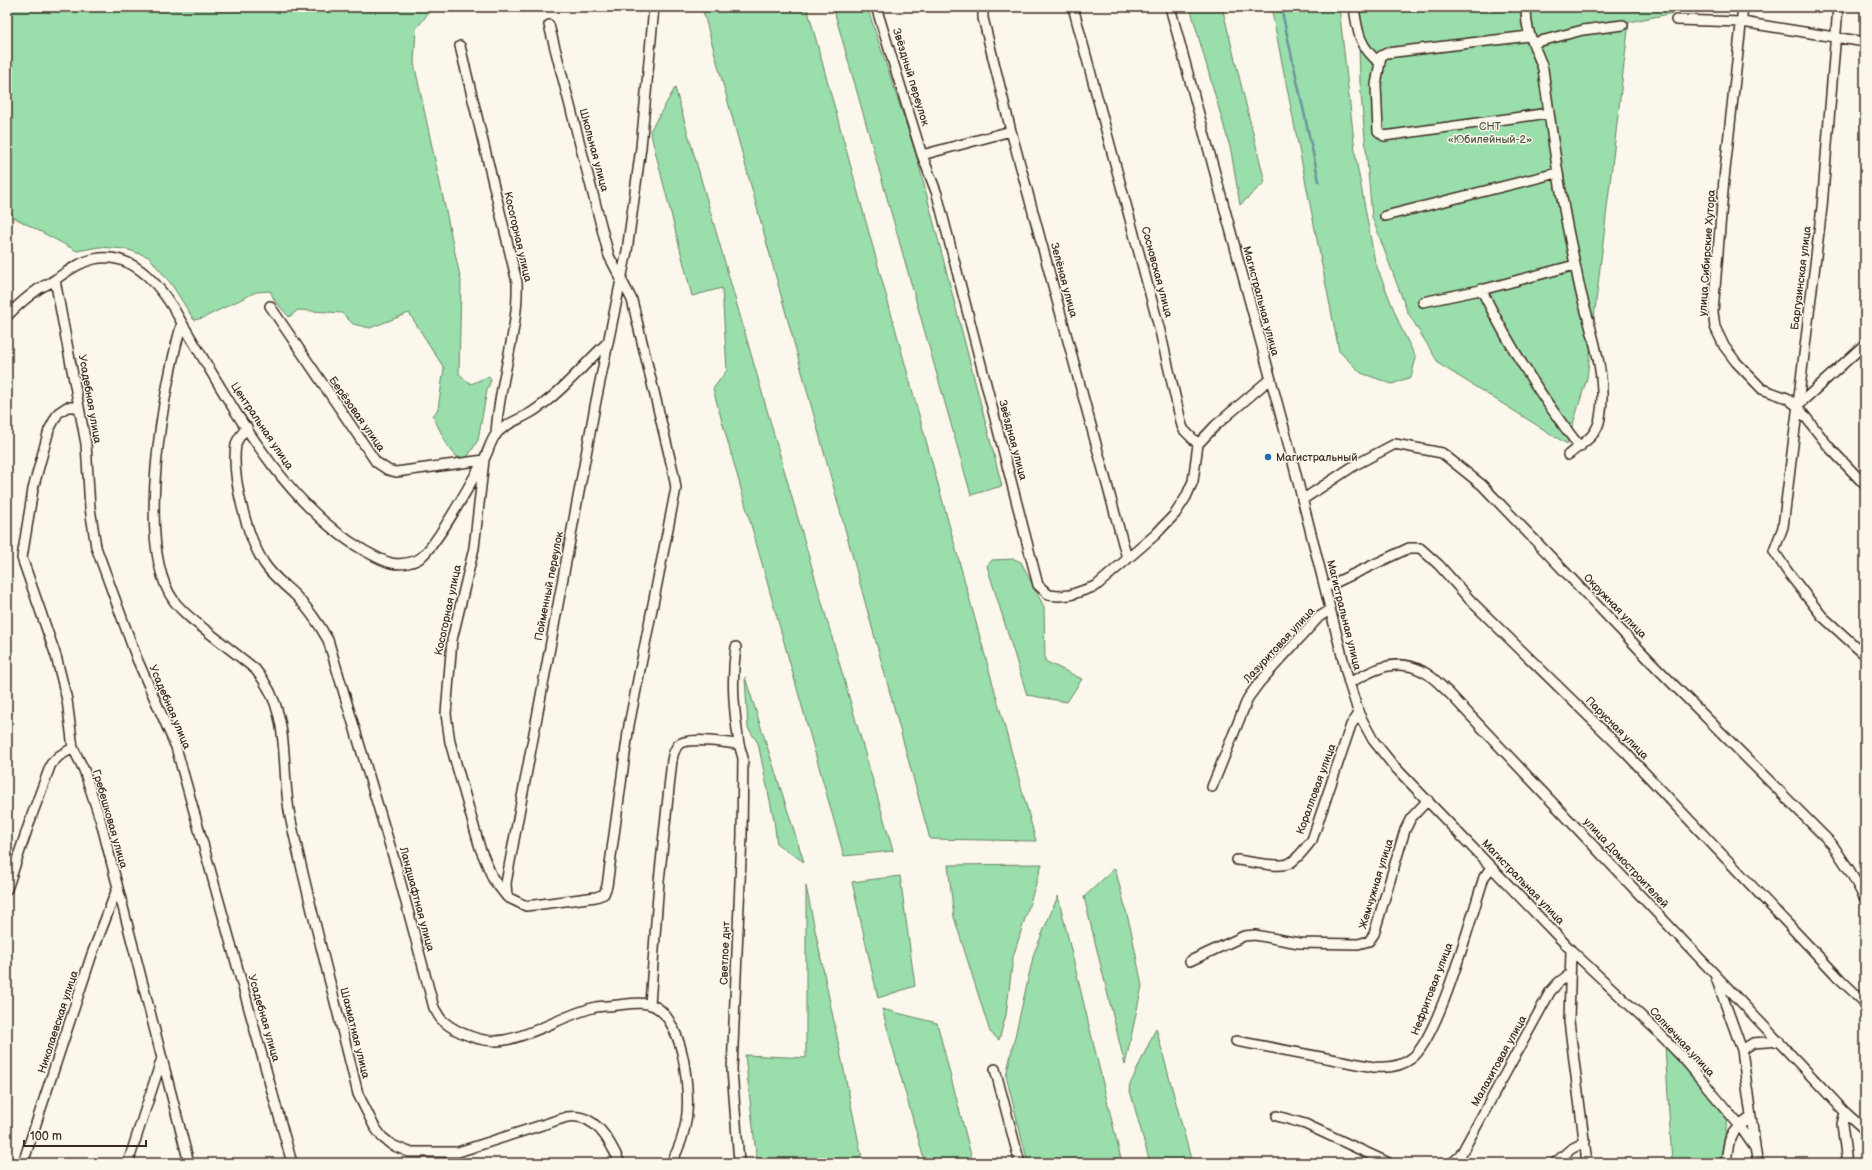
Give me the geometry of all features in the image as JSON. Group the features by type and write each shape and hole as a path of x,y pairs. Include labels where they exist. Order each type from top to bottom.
{"street":[{"name":"Пойменный переулок","path":"507,897 506,883 608,342 627,251 641,147 654,7"},
{"name":"Звёздный переулок","path":"876,7 922,155"},
{"name":"Зелёная улица","path":"983,7 983,18 1011,131 1126,558"},
{"name":"Сосновская улица","path":"1073,7 1158,324 1182,426 1198,444"},
{"name":"Магистральная улица","path":"1170,7 1326,587 1330,610 1349,683 1359,714 1373,740 1392,765 1428,800 1491,868 1571,950"},
{"path":"1354,7 1356,27 1364,47 1369,55 1380,63"},
{"path":"1526,7 1531,39 1543,69 1557,173 1575,265 1595,344 1603,399 1600,420 1596,431 1580,447 1568,456"},
{"name":"улица Сибирские Хутора","path":"1743,7 1724,180 1713,312 1715,327 1724,346 1736,362 1762,389 1787,398 1797,406 1829,447 1865,484"},
{"name":"Баргузинская улица","path":"1838,7 1822,207 1797,406 1784,528 1774,551 1787,571 1822,616 1865,655"},
{"path":"1676,20 1742,22 1865,42"},
{"name":"Школьная улица","path":"507,897 526,906 596,898 604,894 608,886 629,725 676,488 632,300 609,256 549,25"},
{"path":"1549,113 1384,136 1378,131 1376,85 1382,56 1387,53 1531,39 1623,25"},
{"name":"Косогорная улица","path":"460,46 517,282 517,296 509,350 497,411 496,435"},
{"path":"922,155 1011,131"},
{"name":"Звёздная улица","path":"922,155 937,194 1038,585 1049,594 1070,595 1096,586 1126,558 1155,535 1175,514 1186,497 1193,481 1198,444"},
{"path":"1385,216 1557,173"},
{"name":"Центральная улица","path":"7,316 21,302 39,288 55,280 79,264 94,259 111,258 126,262 141,270 162,291 175,309 182,323 247,427 276,470 314,514 353,544 387,564 418,560 433,546 484,460 496,435"},
{"path":"1423,302 1575,265"},
{"name":"Усадебная улица","path":"55,280 86,444 90,508 96,547 137,659 176,746 292,1163"},
{"path":"1481,289 1497,322 1536,387 1552,411 1580,447"},
{"name":"Берёзовая улица","path":"270,306 376,462 388,470 396,472 484,460"},
{"name":"Шахматная улица","path":"182,323 172,359 163,407 155,490 154,531 159,563 168,591 184,613 255,669 265,680 274,697 280,715 289,812 294,835 358,1094 374,1126 382,1137 392,1145 409,1152 458,1152 574,1116 588,1120 601,1130 620,1163"},
{"path":"496,435 506,425 532,412 549,399 608,342"},
{"path":"1797,406 1865,344"},
{"path":"1198,444 1216,424 1270,379"},
{"name":"Гребешковая улица","path":"79,406 67,407 58,413 49,430 33,489 22,558 56,656 67,700 73,748 84,770 101,822 189,1163"},
{"name":"Ландшафтная улица","path":"247,427 240,435 236,445 237,475 245,519 253,541 264,563 314,617 328,640 397,869 434,1008 442,1020 450,1027 468,1036 485,1040 503,1041 531,1033 552,1023 596,1008 630,1003 650,1004"},
{"name":"Окружная улица","path":"1302,500 1355,466 1395,444 1442,454 1482,485 1657,668 1832,844 1850,871 1865,899"},
{"name":"Косогорная улица","path":"484,460 474,548 452,640 446,714 450,742 480,848 492,879 507,897"},
{"name":"Парусная улица","path":"1326,587 1408,548 1420,548 1439,565 1471,601 1626,753 1840,979 1865,1003"},
{"name":"Лазуритовая улица","path":"1212,787 1248,698 1259,683 1319,618 1330,610"},
{"name":"Светлое днт","path":"736,647 732,672 735,718 743,758 742,835 732,1070 739,1163"},
{"name":"улица Домостроителей","path":"1349,683 1376,668 1390,664 1410,667 1424,672 1450,694 1715,975 1779,1040 1845,1112 1865,1130"},
{"name":"Коралловая улица","path":"1237,860 1272,864 1289,864 1300,855 1312,840 1351,725 1359,714"},
{"path":"671,1163 686,1126 688,1096 687,1081 682,1051 675,1030 662,1012 650,1004 659,881 674,751 679,744 687,740 739,744"},
{"path":"7,889 32,815 52,764 59,756 73,748"},
{"name":"Жемчужная улица","path":"1190,961 1244,936 1255,935 1299,943 1358,944 1369,941 1374,934 1405,830 1411,818 1428,800"},
{"name":"Нефритовая улица","path":"1236,1041 1374,1067 1391,1068 1411,1060 1422,1049 1438,1014 1484,877 1491,868"},
{"name":"Николаевская улица","path":"23,1163 92,954 118,889"},
{"path":"1571,950 1569,1020 1587,1163"},
{"name":"Солнечная улица","path":"1571,950 1656,1030 1685,1060 1739,1125 1755,1148 1758,1163"},
{"name":"Малахитовая улица","path":"1452,1163 1460,1156 1550,992 1559,982 1570,974"},
{"path":"1715,975 1742,1050 1755,1148"},
{"path":"1742,1050 1753,1043 1779,1040"},
{"path":"128,1163 162,1058"},
{"path":"995,1069 1020,1163"},
{"path":"1845,1112 1842,1124 1847,1163"},
{"path":"1277,1116 1305,1124 1389,1163"},
{"path":"1726,1163 1729,1142 1733,1130 1750,1118"},
{"path":"1555,1163 1571,1149 1585,1142"}],"green space":[{"path":"7,7 433,7 416,29 414,63 461,281 459,374 471,384 489,376 491,380 487,390 478,440 467,458 457,457 447,445 433,416 438,409 444,368 409,313 370,328 353,324 342,313 298,310 289,317 275,301 270,291 256,292 203,318 194,320 172,285 149,257 126,249 99,247 77,251 13,217 7,198"},
{"path":"702,7 807,7 1036,841 930,839"},
{"path":"833,7 867,7 916,154 1002,486 971,495"},
{"path":"1190,7 1222,7 1265,182 1240,205 1231,151"},
{"path":"1271,7 1339,7 1356,159 1375,262 1401,328 1416,358 1411,377 1392,384 1361,373 1339,351"},
{"name":"СНТ «Юбилейный-2»","path":"1358,7 1694,7 1694,9 1629,22 1587,378 1567,444 1439,364 1407,311 1372,217 1360,82"},
{"path":"675,88 893,851 844,856 713,389 727,370 722,288 692,296 650,131"},
{"path":"1014,559 1021,562 1044,607 1045,661 1082,679 1067,702 1027,695 987,566 992,560"},
{"path":"745,677 804,862 777,844 774,820 758,743 748,728"},
{"path":"1042,864 1013,957 1006,1015 999,1040 990,1032 954,917 948,865"},
{"path":"1115,868 1131,930 1142,986 1125,1065 1084,897"},
{"path":"900,876 915,986 878,998 852,882"},
{"path":"806,886 862,1158 860,1163 757,1163 745,1055 806,1058"},
{"path":"1058,896 1122,1163 1028,1163 1006,1076 1034,953"},
{"path":"882,1009 937,1023 973,1163 925,1163"},
{"path":"1156,1028 1192,1163 1150,1163 1129,1087"},
{"path":"1665,1046 1728,1118 1720,1163 1672,1163"}],"waterway":[{"path":"1281,7 1319,181"}],"place":[{"name":"Магистральный","path":"1268,457"}]}
